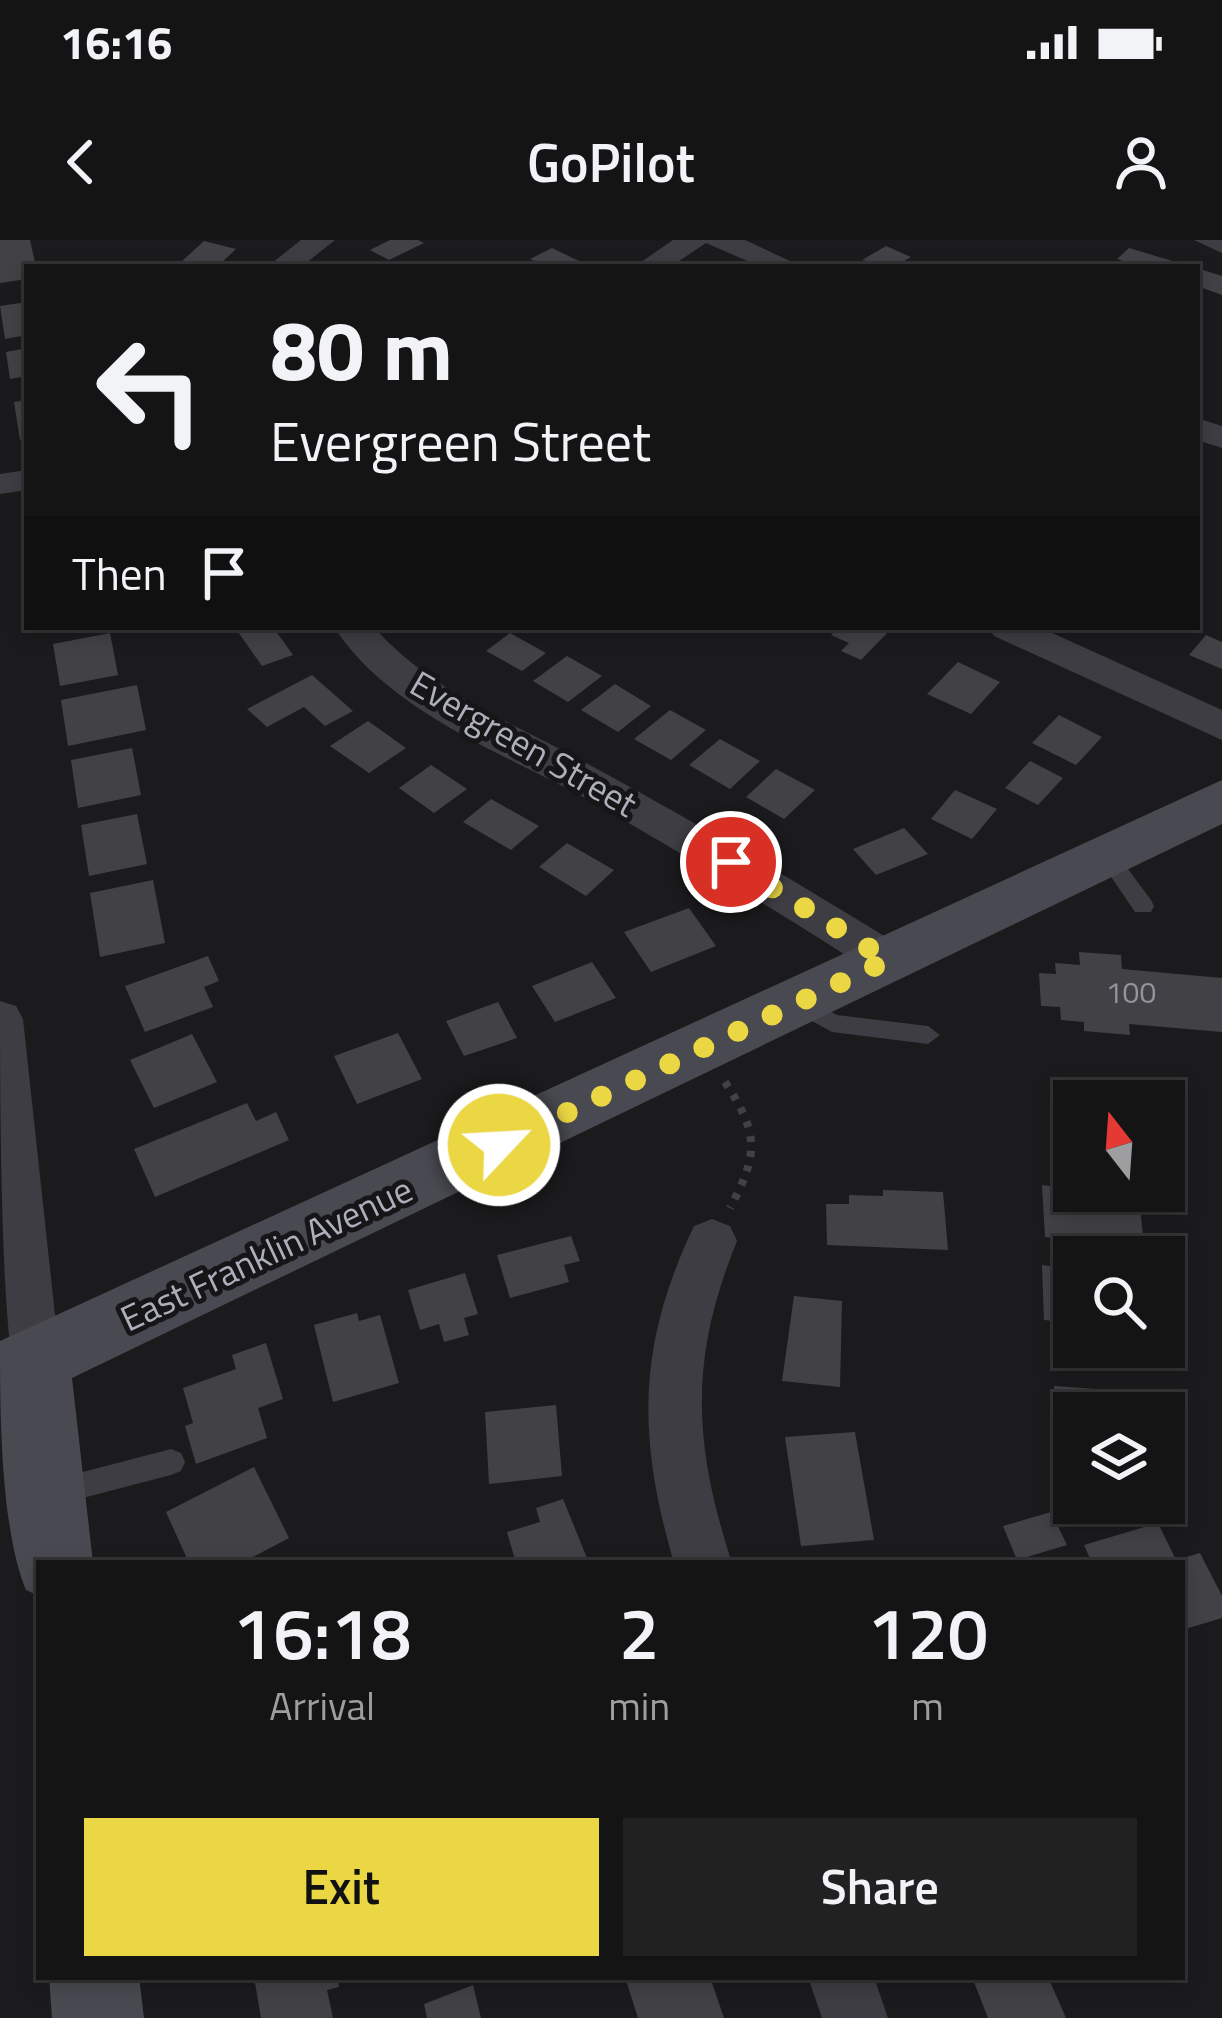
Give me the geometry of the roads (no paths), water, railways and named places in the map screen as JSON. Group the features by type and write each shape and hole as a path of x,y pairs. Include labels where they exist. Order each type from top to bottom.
{"street":[{"path":"286,264 320,240"},
{"path":"654,264 694,240"},
{"path":"719,240 780,264"},
{"path":"1209,240 1222,244"},
{"name":"Evergreen Street","path":"355,630 395,666 462,711 770,884 888,960"},
{"path":"1014,630 1222,726"},
{"name":"East Franklin Avenue","path":"17,1369 798,1003 1219,798"},
{"path":"0,1019 17,1369 50,1528"},
{"path":"702,1560 686,1513 668,1393 683,1305 712,1240"},
{"path":"94,1980 98,2018"},
{"path":"842,1980 855,2018"}],"lane":[{"path":"1106,854 1143,906"},
{"path":"798,1003 832,1023 928,1035"},
{"path":"50,1528 171,1462"}]}
